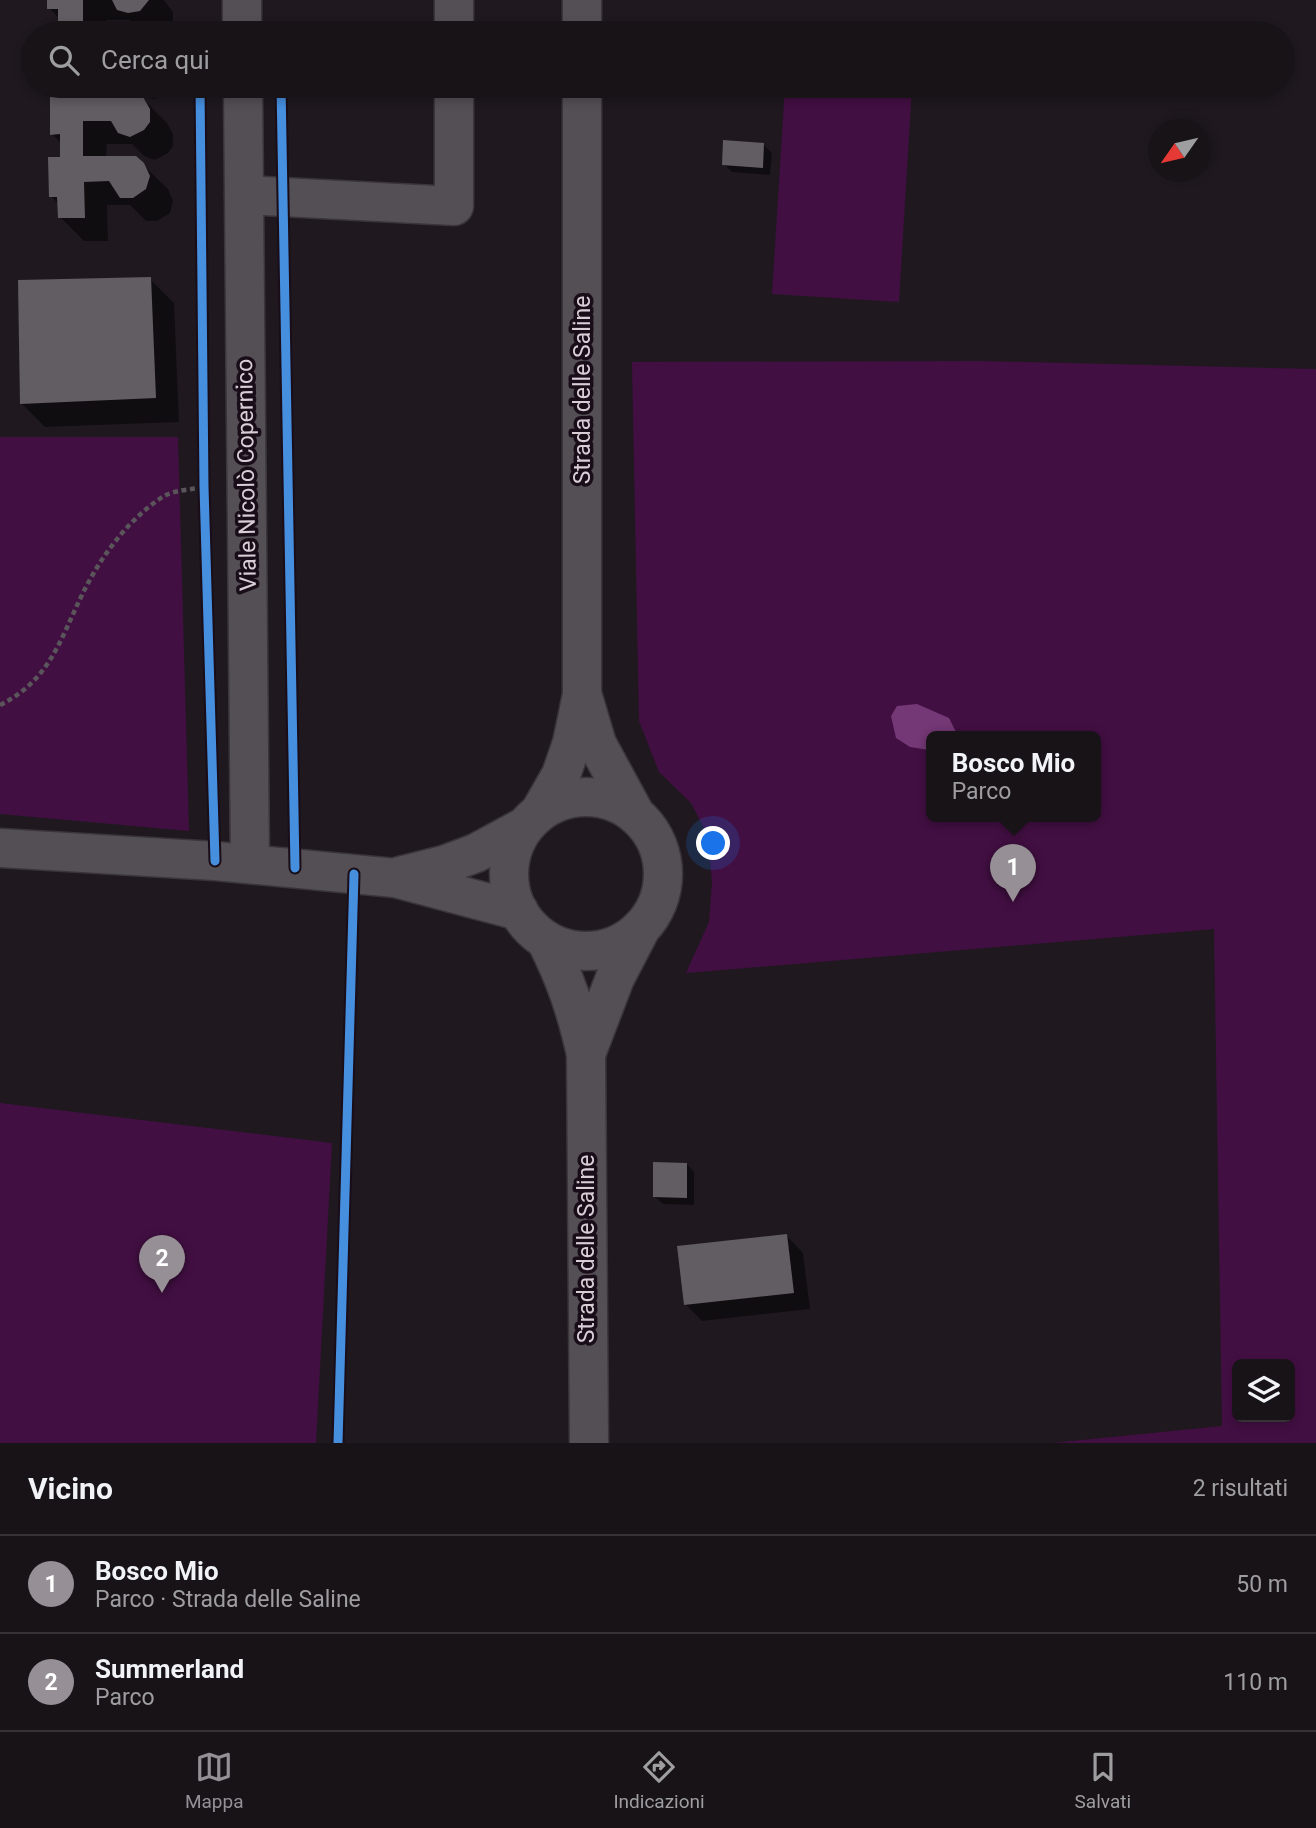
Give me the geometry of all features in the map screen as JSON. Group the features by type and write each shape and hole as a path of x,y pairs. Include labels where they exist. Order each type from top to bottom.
{"street":[{"path":"242,0 242,21"},
{"path":"454,0 454,21"},
{"path":"582,0 582,21"},
{"name":"Viale Nicolò Copernico","path":"243,98 250,864"},
{"path":"244,195 454,206 454,98"},
{"name":"Strada delle Saline","path":"582,98 582,695 572,743 564,765 512,849 509,874 513,900 526,923 545,940 571,950 597,951 621,943 641,928"},
{"name":"Strada delle Saline","path":"582,695 597,744 635,814 651,833 661,857 663,882 656,907 641,928 615,978 586,1054"},
{"path":"394,878 444,865 476,853 563,799 587,797 613,801 635,814"},
{"path":"0,848 250,864 394,878 519,911"},
{"name":"Strada delle Saline","path":"545,940 563,975 576,1010 586,1054 589,1443"}],"path":[{"path":"204,473 204,501"},
{"path":"0,705 36,679 56,652 92,576 120,534 166,495 204,487 246,483"}],"shaded area":[{"path":"784,98 911,98 899,302 772,294"},
{"path":"981,361 1316,369 1316,1443 1052,1443 1222,1426 1214,929 686,973 709,922 712,882 708,836 691,803 659,772 639,721 632,362"},
{"path":"0,437 178,437 189,831 0,814"},
{"path":"917,704 949,718 956,731 926,731 926,750 910,747 896,738 891,716 897,706"},
{"path":"0,1103 332,1143 316,1443 0,1443"}],"building":[{"path":"47,0 83,0 83,21 58,21 58,9 47,9"},
{"path":"112,0 149,0 140,11 128,13 117,10"},
{"path":"50,98 144,98 150,109 150,122 144,130 130,137 118,133 111,121 83,121 83,156 136,156 144,163 150,176 146,189 133,198 120,198 109,181 84,182 85,218 58,218 57,197 49,197 48,157 60,157 60,134 50,135"},
{"path":"723,140 764,143 763,168 722,165"},
{"path":"151,277 156,398 20,404 18,280"},
{"path":"653,1162 687,1163 687,1198 653,1197"},
{"path":"787,1234 794,1293 684,1305 677,1246"}],"cycle path":[{"path":"200,98 204,487 215,861"},
{"path":"281,98 295,868"},
{"path":"338,1443 354,874"}],"place":[{"name":"Bosco Mio","path":"1013,902"},
{"name":"Summerland","path":"162,1293"}]}
